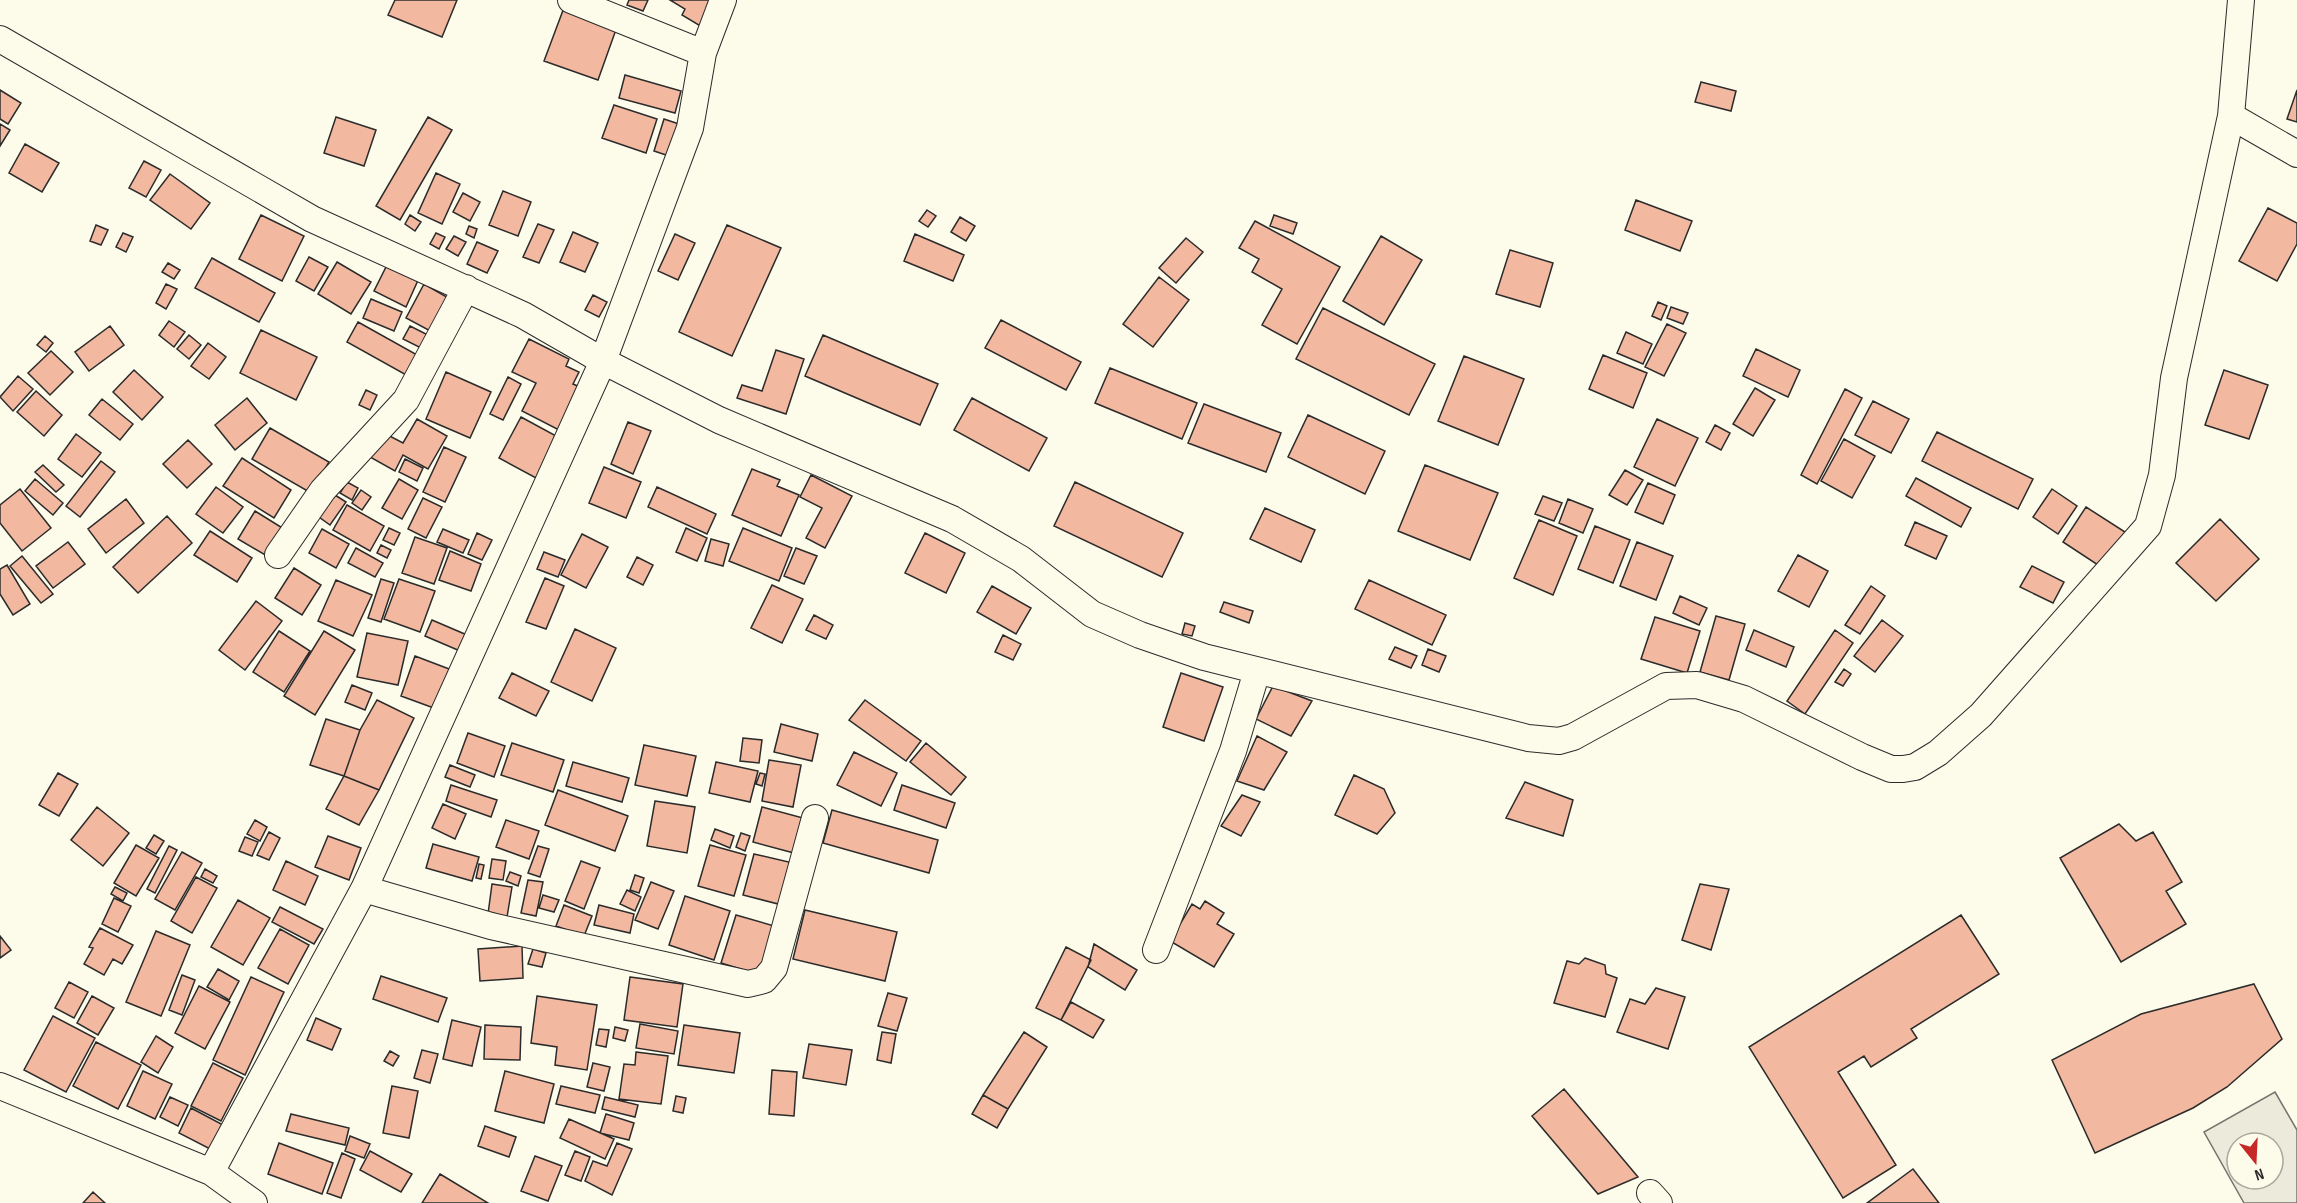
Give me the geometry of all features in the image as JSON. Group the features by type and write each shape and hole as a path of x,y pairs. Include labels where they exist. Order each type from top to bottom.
{"street":[{"path":"571,0 703,53"},
{"path":"211,1172 364,889 603,361 690,128 703,53 723,0"},
{"path":"0,39 312,219 523,315 603,361 719,420 952,519 1022,559 1092,614 1183,650 1257,671 1528,738 1559,741 1573,737 1666,686 1697,685 1743,699 1891,769 1915,767 1938,753 1981,716 2148,526 2162,475 2174,378 2231,116 2241,0"},
{"path":"2231,116 2297,154"},
{"path":"278,555 323,490 406,400 466,288"},
{"path":"1156,950 1233,751 1257,671"},
{"path":"364,889 490,926 748,984 764,980 774,968 815,818"},
{"path":"0,1086 211,1172 254,1203"}],"shaded area":[{"path":"2275,1092 2297,1130 2297,1203 2244,1203 2237,1191 2285,1191 2285,1131 2225,1131 2225,1169 2204,1132"}],"building":[{"path":"395,0 457,0 442,37 388,15"},
{"path":"629,0 648,0 643,11 627,5"},
{"path":"670,0 718,0 702,27 682,15 685,9"},
{"path":"565,5 618,24 598,80 544,61"},
{"path":"625,75 681,91 675,113 619,98"},
{"path":"1701,82 1736,91 1731,111 1695,102"},
{"path":"0,90 21,103 8,124 0,119"},
{"path":"2297,90 2297,122 2287,119"},
{"path":"614,105 657,119 646,153 602,138"},
{"path":"336,117 376,130 364,166 324,153"},
{"path":"428,117 452,130 400,220 376,206"},
{"path":"664,119 685,126 675,158 654,151"},
{"path":"0,124 10,130 0,146"},
{"path":"25,144 59,163 42,192 9,173"},
{"path":"144,161 161,170 146,197 129,188"},
{"path":"436,173 460,184 442,224 418,213"},
{"path":"170,174 210,203 191,229 150,200"},
{"path":"503,191 531,202 518,236 489,225"},
{"path":"463,193 480,202 470,221 453,212"},
{"path":"1636,200 1692,221 1680,251 1625,230"},
{"path":"2268,208 2297,223 2297,244 2277,281 2239,261"},
{"path":"927,210 936,216 928,227 919,221"},
{"path":"261,215 304,236 282,281 239,259"},
{"path":"410,215 421,222 415,231 405,224"},
{"path":"1274,215 1297,223 1293,234 1270,226"},
{"path":"960,217 975,226 966,241 951,232"},
{"path":"1255,221 1340,267 1297,344 1262,325 1282,289 1252,272 1259,259 1239,248"},
{"path":"538,224 554,230 539,263 523,257"},
{"path":"96,225 108,230 101,245 90,241"},
{"path":"727,225 781,248 732,356 679,332"},
{"path":"469,226 477,229 474,238 466,234"},
{"path":"573,232 598,243 585,272 560,262"},
{"path":"123,233 133,237 126,252 116,247"},
{"path":"436,233 445,237 439,249 430,244"},
{"path":"675,234 695,243 678,280 658,271"},
{"path":"915,234 964,255 953,281 904,261"},
{"path":"454,236 466,242 458,256 446,249"},
{"path":"1381,236 1422,260 1384,325 1343,301"},
{"path":"1186,238 1203,252 1176,283 1159,268"},
{"path":"477,242 498,251 487,273 467,264"},
{"path":"1510,250 1553,263 1540,307 1496,294"},
{"path":"309,257 328,267 314,291 296,281"},
{"path":"212,258 275,293 259,322 195,288"},
{"path":"337,262 371,282 351,314 318,294"},
{"path":"168,263 180,270 174,279 162,272"},
{"path":"388,263 419,278 406,307 374,291"},
{"path":"1159,277 1189,300 1153,347 1123,324"},
{"path":"166,284 177,289 166,309 156,303"},
{"path":"424,284 452,300 434,333 406,318"},
{"path":"593,295 607,302 599,317 585,310"},
{"path":"371,299 402,312 394,331 363,318"},
{"path":"1658,302 1667,306 1661,320 1652,316"},
{"path":"1671,307 1688,313 1683,324 1667,318"},
{"path":"1323,308 1435,364 1409,415 1296,359"},
{"path":"1001,320 1081,362 1066,390 985,348"},
{"path":"169,321 185,332 174,347 159,335"},
{"path":"358,322 419,356 408,376 347,342"},
{"path":"1667,324 1686,333 1664,376 1645,367"},
{"path":"110,326 124,345 89,371 75,352"},
{"path":"410,326 432,337 425,350 403,339"},
{"path":"261,330 317,357 296,400 240,373"},
{"path":"1626,332 1652,344 1643,364 1617,353"},
{"path":"189,335 201,345 189,359 177,349"},
{"path":"823,335 938,384 920,425 805,376"},
{"path":"45,336 53,343 46,352 37,345"},
{"path":"529,339 569,359 566,366 579,372 573,384 580,387 559,430 522,411 536,383 512,372"},
{"path":"208,343 226,357 209,379 191,366"},
{"path":"1756,349 1800,370 1788,397 1743,376"},
{"path":"776,350 804,359 786,414 737,398 742,385 762,391"},
{"path":"51,351 73,372 50,395 28,373"},
{"path":"1603,355 1647,373 1633,408 1589,389"},
{"path":"1464,356 1524,379 1498,445 1438,421"},
{"path":"1110,368 1197,403 1182,439 1095,403"},
{"path":"134,370 163,397 142,420 113,392"},
{"path":"2224,370 2268,385 2249,439 2205,425"},
{"path":"446,372 491,392 470,438 426,419"},
{"path":"18,376 33,389 13,411 0,397"},
{"path":"508,377 521,384 503,420 490,414"},
{"path":"1755,388 1775,400 1753,436 1733,424"},
{"path":"1845,389 1862,398 1817,484 1801,475"},
{"path":"366,390 377,395 370,410 359,405"},
{"path":"36,391 62,415 44,436 17,412"},
{"path":"247,398 267,423 235,450 215,425"},
{"path":"972,398 1047,438 1029,471 954,430"},
{"path":"102,399 133,424 120,440 89,415"},
{"path":"1873,401 1909,419 1891,453 1855,435"},
{"path":"1204,404 1281,433 1266,472 1188,443"},
{"path":"1308,415 1385,451 1365,494 1288,457"},
{"path":"521,417 558,437 536,478 499,458"},
{"path":"417,419 447,436 428,469 403,455 395,471 370,457 384,433 403,443"},
{"path":"1657,419 1698,438 1675,486 1634,467"},
{"path":"628,422 651,431 633,474 611,464"},
{"path":"1715,425 1730,433 1721,450 1706,442"},
{"path":"270,428 329,462 311,493 252,459"},
{"path":"1937,432 2033,479 2018,509 1922,461"},
{"path":"76,434 101,453 82,477 58,459"},
{"path":"1844,439 1875,456 1852,498 1821,481"},
{"path":"188,440 212,464 187,488 163,464"},
{"path":"444,447 466,457 445,502 423,492"},
{"path":"242,458 291,490 274,518 223,486"},
{"path":"405,459 423,468 417,481 399,472"},
{"path":"101,461 115,472 80,517 66,506"},
{"path":"43,465 64,485 56,492 35,472"},
{"path":"1425,465 1498,493 1470,560 1398,531"},
{"path":"604,467 641,482 626,518 589,503"},
{"path":"752,469 780,480 777,486 799,495 781,536 732,515"},
{"path":"1625,470 1643,480 1627,505 1609,495"},
{"path":"811,475 852,496 825,548 806,538 822,508 800,497"},
{"path":"1916,478 1971,508 1961,527 1906,496"},
{"path":"35,479 63,503 53,515 25,491"},
{"path":"399,479 418,490 402,519 382,508"},
{"path":"347,482 358,488 352,500 340,493"},
{"path":"1075,482 1183,533 1162,577 1054,526"},
{"path":"1648,483 1675,495 1663,524 1635,512"},
{"path":"216,487 243,507 223,533 196,514"},
{"path":"657,487 716,514 707,534 648,507"},
{"path":"20,489 51,528 22,551 0,523 0,505"},
{"path":"2052,489 2077,506 2058,534 2033,517"},
{"path":"361,490 371,497 362,510 352,503"},
{"path":"335,495 346,502 330,525 319,517"},
{"path":"1543,496 1562,503 1554,521 1535,514"},
{"path":"423,498 442,507 426,538 408,529"},
{"path":"126,499 144,523 106,553 88,529"},
{"path":"1568,499 1593,509 1583,533 1559,523"},
{"path":"347,505 384,526 370,551 333,530"},
{"path":"2086,507 2125,532 2101,567 2063,542"},
{"path":"1265,508 1315,530 1301,562 1250,539"},
{"path":"255,511 284,529 267,556 238,539"},
{"path":"167,516 192,543 138,593 113,567"},
{"path":"2220,519 2259,559 2216,601 2176,563"},
{"path":"1539,520 1577,536 1553,595 1514,578"},
{"path":"1915,522 1947,536 1936,559 1905,545"},
{"path":"1595,526 1630,540 1613,583 1578,569"},
{"path":"389,528 400,533 394,545 383,540"},
{"path":"686,528 707,538 697,561 676,552"},
{"path":"743,528 792,548 779,581 729,561"},
{"path":"322,529 349,544 336,568 309,553"},
{"path":"443,529 469,540 463,553 437,542"},
{"path":"210,531 252,558 237,582 194,555"},
{"path":"477,533 492,540 482,560 468,554"},
{"path":"925,533 965,553 946,593 905,573"},
{"path":"582,534 608,547 586,588 561,575"},
{"path":"415,537 447,548 434,584 402,573"},
{"path":"711,539 729,544 723,566 705,561"},
{"path":"68,542 85,564 53,588 36,566"},
{"path":"1637,542 1673,556 1656,600 1620,586"},
{"path":"381,545 391,550 387,558 377,553"},
{"path":"356,548 383,563 375,577 348,563"},
{"path":"796,548 817,556 804,584 784,576"},
{"path":"450,551 481,564 471,591 439,580"},
{"path":"544,552 565,560 558,577 537,569"},
{"path":"1798,555 1828,571 1809,607 1778,591"},
{"path":"22,556 53,594 41,603 10,566"},
{"path":"637,557 653,565 643,585 627,577"},
{"path":"7,565 30,604 13,615 0,594 0,569"},
{"path":"2032,566 2064,582 2053,603 2020,587"},
{"path":"294,568 321,585 302,615 275,598"},
{"path":"545,578 564,586 546,629 526,622"},
{"path":"381,579 394,583 381,622 368,618"},
{"path":"399,579 435,591 420,632 384,619"},
{"path":"336,580 372,595 353,636 318,621"},
{"path":"1369,580 1446,615 1432,645 1355,609"},
{"path":"772,585 803,599 782,643 751,628"},
{"path":"992,586 1031,608 1016,634 977,612"},
{"path":"1871,586 1885,596 1860,634 1845,625"},
{"path":"1680,596 1707,608 1699,625 1673,613"},
{"path":"256,601 282,621 245,670 219,650"},
{"path":"1224,602 1253,611 1249,623 1220,612"},
{"path":"814,615 833,625 826,639 806,630"},
{"path":"1716,616 1745,624 1729,680 1700,672"},
{"path":"1655,617 1700,631 1687,673 1641,659"},
{"path":"432,620 467,635 460,651 425,636"},
{"path":"1882,620 1903,636 1875,672 1854,656"},
{"path":"1185,623 1195,626 1192,636 1182,634"},
{"path":"575,629 616,648 592,701 551,682"},
{"path":"1754,630 1794,647 1786,667 1746,650"},
{"path":"1835,630 1853,643 1805,714 1787,701"},
{"path":"279,631 310,651 284,692 253,672"},
{"path":"324,631 355,650 315,715 284,696"},
{"path":"367,633 408,641 398,685 357,677"},
{"path":"1003,635 1021,644 1013,660 995,652"},
{"path":"1395,647 1417,656 1411,668 1389,659"},
{"path":"1428,649 1446,656 1439,672 1422,665"},
{"path":"415,656 457,672 442,711 401,696"},
{"path":"1844,669 1851,674 1843,686 1835,682"},
{"path":"512,673 549,691 536,716 499,698"},
{"path":"1181,673 1223,687 1204,741 1163,727"},
{"path":"352,685 372,693 365,710 345,702"},
{"path":"1273,686 1312,701 1291,736 1256,719"},
{"path":"377,700 414,718 379,790 344,776 360,730"},
{"path":"865,700 921,741 906,761 849,720"},
{"path":"326,719 360,730 344,776 310,765"},
{"path":"781,724 818,734 812,761 774,752"},
{"path":"468,733 505,746 494,777 457,763"},
{"path":"1257,736 1287,752 1264,790 1237,781"},
{"path":"743,738 762,740 759,763 740,761"},
{"path":"512,743 564,760 553,792 501,775"},
{"path":"926,743 966,777 951,795 910,762"},
{"path":"644,745 696,756 687,796 635,785"},
{"path":"854,752 897,773 881,806 837,785"},
{"path":"769,760 801,765 793,807 762,801"},
{"path":"573,762 629,778 622,802 566,786"},
{"path":"716,762 758,771 750,802 709,793"},
{"path":"450,765 475,775 470,787 445,777"},
{"path":"58,773 78,784 59,816 39,805"},
{"path":"760,773 765,774 762,786 756,784"},
{"path":"1354,775 1384,789 1395,813 1377,834 1335,815"},
{"path":"344,776 379,790 359,825 326,809"},
{"path":"1525,782 1573,800 1563,836 1506,818"},
{"path":"451,785 497,800 491,817 446,801"},
{"path":"902,785 955,803 946,828 894,810"},
{"path":"558,790 628,816 615,851 545,825"},
{"path":"1242,795 1260,802 1241,836 1221,826"},
{"path":"655,801 695,807 687,853 647,846"},
{"path":"443,804 466,814 455,839 432,828"},
{"path":"97,807 129,833 103,866 71,840"},
{"path":"762,807 803,818 794,853 753,842"},
{"path":"832,810 938,840 929,873 823,843"},
{"path":"255,820 267,827 260,841 247,834"},
{"path":"506,820 539,831 529,859 496,847"},
{"path":"2119,824 2136,841 2153,832 2182,882 2166,891 2186,924 2121,962 2060,858"},
{"path":"715,829 734,836 730,848 711,840"},
{"path":"269,832 280,838 269,860 257,855"},
{"path":"741,833 750,836 745,851 736,847"},
{"path":"154,835 164,841 156,854 146,848"},
{"path":"328,836 361,848 349,880 315,867"},
{"path":"245,837 258,842 252,856 239,851"},
{"path":"433,844 479,857 472,881 426,868"},
{"path":"136,845 159,858 136,896 114,883"},
{"path":"710,845 746,855 734,896 698,886"},
{"path":"169,846 177,850 155,893 147,889"},
{"path":"538,846 549,849 540,877 528,873"},
{"path":"182,852 202,863 175,910 155,899"},
{"path":"754,854 793,863 782,905 743,895"},
{"path":"492,859 506,861 503,880 489,878"},
{"path":"286,861 318,876 305,905 273,890"},
{"path":"581,861 600,868 584,909 565,901"},
{"path":"479,864 484,865 481,879 476,878"},
{"path":"205,869 217,876 213,883 201,877"},
{"path":"510,872 521,876 518,886 506,881"},
{"path":"635,875 644,878 639,893 630,890"},
{"path":"196,877 217,888 192,933 171,921"},
{"path":"528,880 543,882 536,916 521,913"},
{"path":"651,882 674,891 658,929 635,920"},
{"path":"492,884 512,887 507,917 488,914"},
{"path":"1700,884 1729,889 1711,950 1682,940"},
{"path":"115,887 127,893 123,901 111,894"},
{"path":"627,890 641,897 635,911 620,904"},
{"path":"543,895 559,900 554,912 539,908"},
{"path":"685,896 730,911 714,960 669,945"},
{"path":"114,898 131,906 118,932 102,924"},
{"path":"238,900 270,918 243,965 211,947"},
{"path":"1205,901 1224,913 1217,924 1234,934 1214,967 1170,941 1192,904 1200,909"},
{"path":"564,905 592,916 584,936 556,926"},
{"path":"599,905 634,914 630,933 594,925"},
{"path":"280,907 323,929 314,944 272,922"},
{"path":"805,910 897,932 885,981 793,959"},
{"path":"736,915 781,928 767,977 721,963"},
{"path":"1961,915 1999,974 1911,1029 1917,1038 1871,1067 1864,1056 1838,1072 1896,1165 1843,1198 1749,1047"},
{"path":"100,928 133,945 122,964 113,959 104,975 84,964 93,948 89,947"},
{"path":"280,929 309,945 288,984 258,968"},
{"path":"156,931 190,945 161,1016 126,1002"},
{"path":"0,936 11,950 0,958"},
{"path":"1094,944 1137,970 1125,990 1088,967"},
{"path":"522,946 523,978 480,981 478,949"},
{"path":"1066,947 1091,960 1061,1020 1036,1008"},
{"path":"533,949 546,953 542,967 528,964"},
{"path":"1585,958 1605,965 1606,974 1617,978 1605,1017 1554,1003 1567,961 1579,964"},
{"path":"218,969 239,981 229,1000 207,987"},
{"path":"182,975 195,980 182,1015 169,1010"},
{"path":"381,976 447,998 438,1022 373,999"},
{"path":"251,977 284,992 245,1075 213,1060"},
{"path":"630,977 683,984 677,1027 624,1020"},
{"path":"69,982 88,992 74,1018 55,1008"},
{"path":"2254,984 2282,1039 2227,1087 2193,1108 2095,1153 2052,1060 2141,1014"},
{"path":"199,986 230,1002 205,1049 175,1033"},
{"path":"1656,988 1685,997 1668,1049 1617,1032 1630,999 1645,1004"},
{"path":"888,993 907,998 897,1031 878,1026"},
{"path":"92,996 114,1008 98,1035 77,1023"},
{"path":"537,996 597,1005 587,1070 555,1065 557,1047 531,1043"},
{"path":"1071,1002 1104,1020 1093,1038 1061,1020"},
{"path":"53,1016 95,1038 66,1092 24,1070"},
{"path":"316,1018 341,1029 332,1050 307,1040"},
{"path":"452,1020 481,1027 472,1066 443,1059"},
{"path":"640,1024 678,1031 674,1054 636,1048"},
{"path":"485,1025 521,1027 520,1060 484,1059"},
{"path":"684,1025 740,1033 734,1073 678,1065"},
{"path":"615,1027 628,1030 625,1041 613,1038"},
{"path":"599,1029 609,1030 606,1047 596,1045"},
{"path":"882,1032 896,1034 891,1063 877,1060"},
{"path":"1024,1032 1047,1047 1008,1109 983,1095"},
{"path":"156,1036 173,1047 158,1073 141,1062"},
{"path":"96,1042 141,1065 118,1109 73,1086"},
{"path":"809,1044 852,1050 846,1085 803,1078"},
{"path":"422,1050 438,1054 430,1083 414,1078"},
{"path":"390,1051 399,1056 393,1066 384,1061"},
{"path":"636,1052 668,1056 661,1104 619,1099 624,1064 635,1065"},
{"path":"213,1063 243,1078 221,1121 191,1106"},
{"path":"593,1063 610,1067 604,1091 587,1087"},
{"path":"772,1070 797,1072 794,1116 769,1114"},
{"path":"143,1071 172,1084 155,1119 127,1106"},
{"path":"505,1071 554,1084 544,1123 495,1111"},
{"path":"392,1086 418,1091 409,1138 383,1133"},
{"path":"561,1086 600,1095 595,1113 556,1104"},
{"path":"1564,1089 1638,1177 1598,1194 1532,1116"},
{"path":"983,1095 1008,1109 997,1128 972,1114"},
{"path":"676,1096 686,1098 683,1113 673,1111"},
{"path":"170,1097 188,1105 178,1126 160,1117"},
{"path":"605,1097 638,1105 635,1117 602,1109"},
{"path":"191,1108 227,1127 214,1151 179,1133"},
{"path":"291,1114 349,1128 345,1145 286,1131"},
{"path":"606,1114 634,1123 629,1140 600,1133"},
{"path":"569,1119 614,1139 605,1159 560,1138"},
{"path":"485,1126 516,1137 509,1157 478,1146"},
{"path":"350,1136 370,1144 364,1158 345,1151"},
{"path":"279,1143 333,1163 322,1194 268,1174"},
{"path":"617,1143 632,1149 612,1195 585,1181 593,1161 607,1166"},
{"path":"370,1151 412,1174 401,1192 360,1170"},
{"path":"575,1151 590,1157 581,1181 565,1175"},
{"path":"342,1153 355,1159 341,1198 327,1193"},
{"path":"535,1156 562,1166 548,1201 521,1191"},
{"path":"1913,1169 1939,1203 1867,1203"},
{"path":"440,1174 488,1203 422,1203"},
{"path":"93,1192 105,1203 83,1203"}]}
